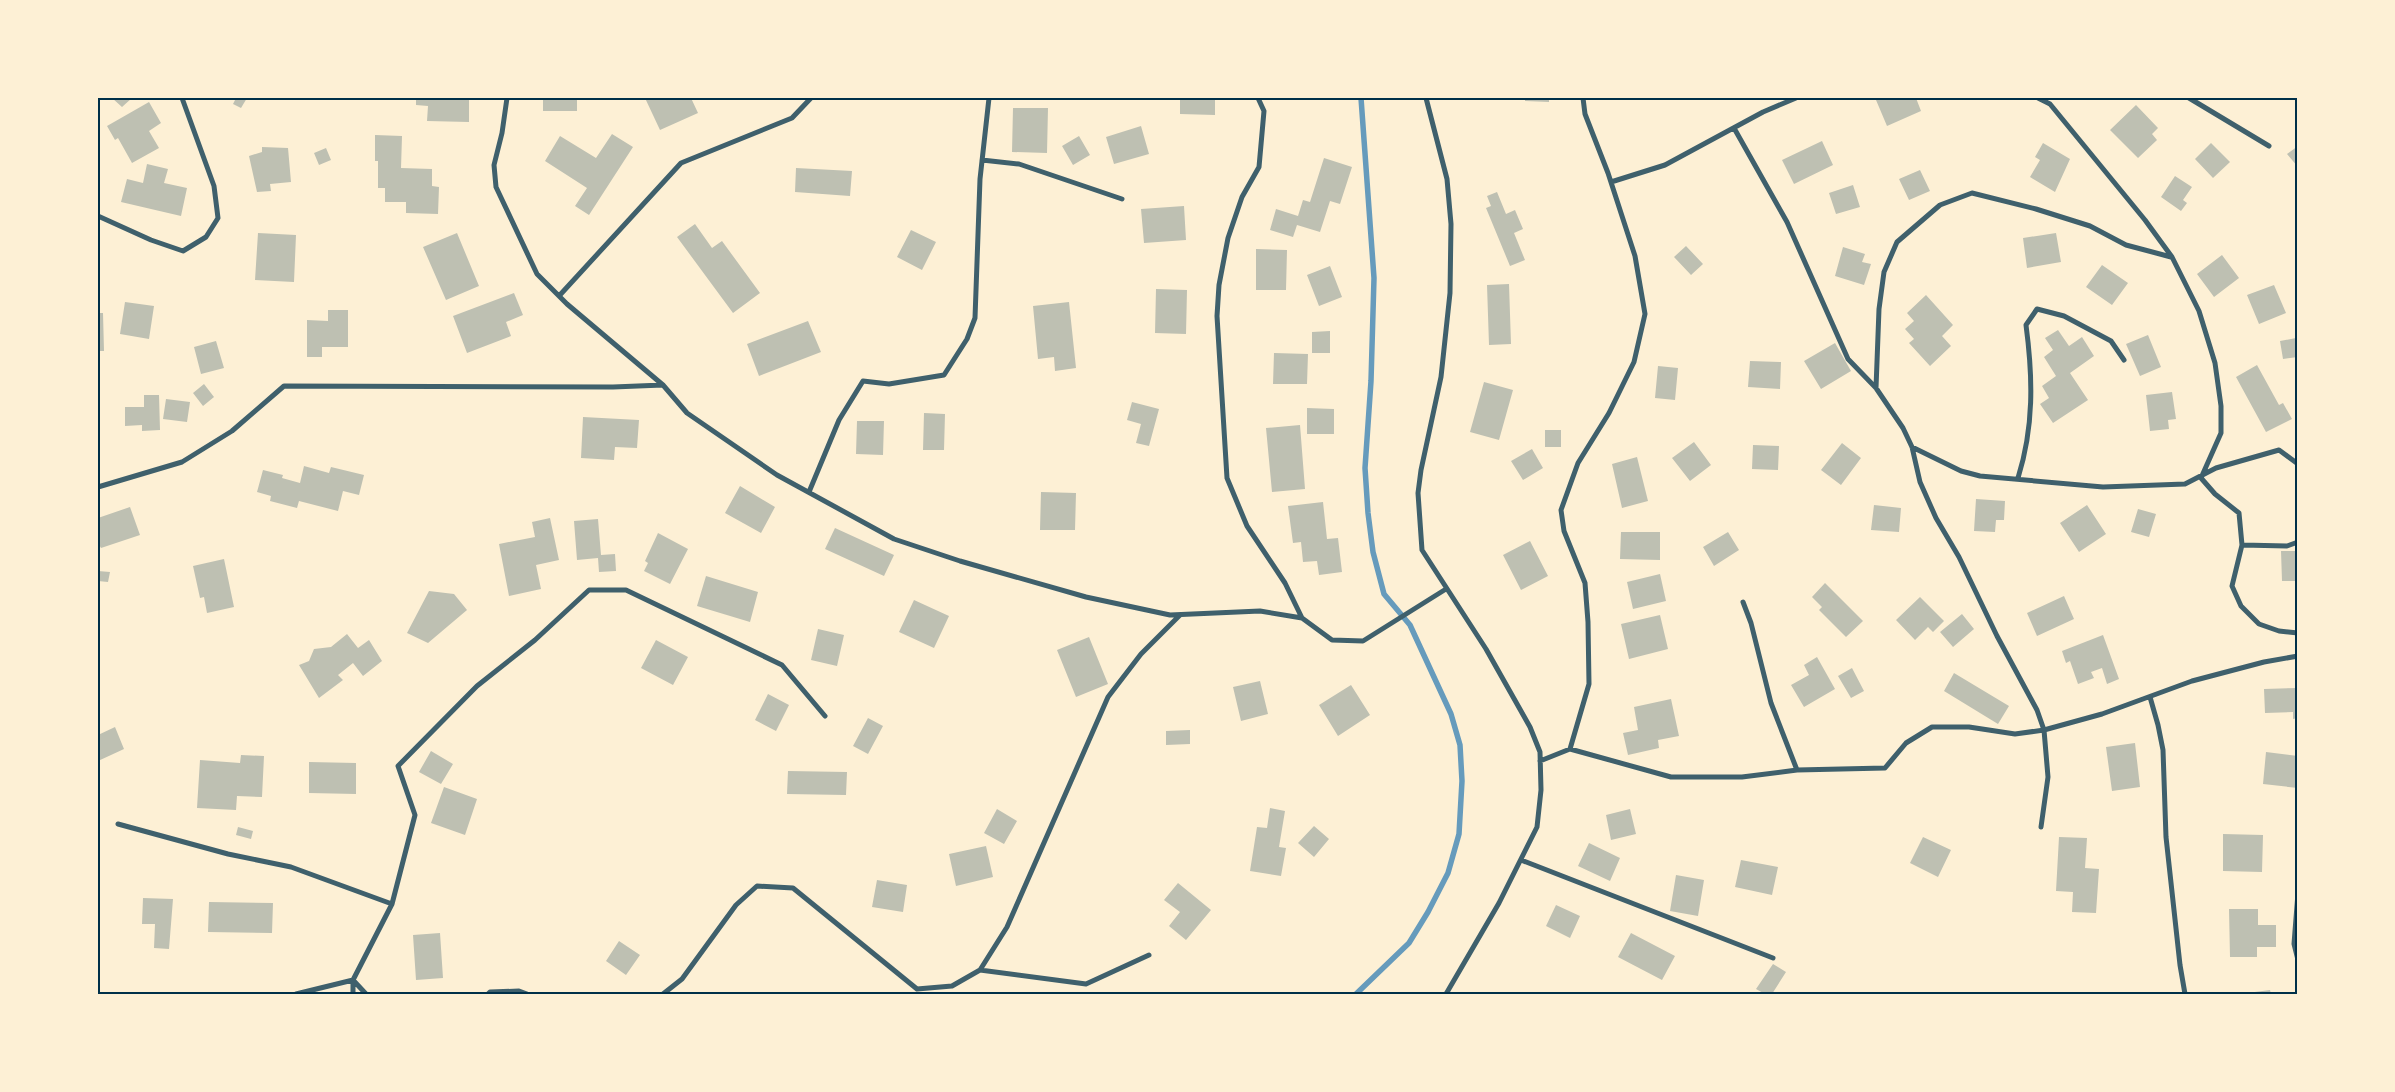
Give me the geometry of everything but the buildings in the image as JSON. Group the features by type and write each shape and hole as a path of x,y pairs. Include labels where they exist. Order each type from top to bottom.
{"street":[{"path":"98,216 151,240 183,251 206,238 218,218 214,186 182,98"},
{"path":"507,98 502,133 494,165 496,187 537,274 559,296 663,385 687,413 778,474 894,539 960,561 1086,597 1170,615 1260,611 1302,618 1332,640 1363,641 1446,589"},
{"path":"559,296 681,163 792,118 811,98"},
{"path":"808,492 839,420 863,381 890,384 944,375 966,339 975,318 982,160 989,98"},
{"path":"1258,98 1264,111 1259,167 1242,197 1228,238 1219,285 1217,316 1227,478 1247,526 1285,583 1302,618"},
{"path":"1426,98 1447,179 1451,224 1450,293 1440,377 1418,493 1422,550 1486,649 1530,727 1540,752 1541,790 1537,827 1521,860 1446,994"},
{"path":"1570,749 1589,684 1588,622 1585,583 1564,531 1561,510 1578,463 1609,413 1634,362 1645,314 1635,256 1611,182 1585,114 1583,98"},
{"path":"1611,182 1665,165 1734,128 1796,98"},
{"path":"2038,98 2050,104 2172,257 2200,311 2215,363 2221,406 2221,433 2200,478"},
{"path":"2189,98 2269,146"},
{"path":"1734,128 1787,222 1848,359 1876,388 1903,428 1912,447 1920,482 1936,518 1959,557 1998,636 2038,710 2044,730 2048,777 2041,826"},
{"path":"982,160 1018,164 1122,199"},
{"path":"1876,388 1879,310 1884,272 1897,242 1940,205 1972,193 2036,208 2090,226 2126,245 2172,257"},
{"path":"2018,478 2026,452 2032,402 2032,366 2026,325 2037,309 2064,316 2111,341 2124,360"},
{"path":"98,488 182,462 232,431 284,386 612,387 663,385"},
{"path":"1912,447 1961,471 1980,476 2103,487 2185,484 2200,478 2216,468 2279,450 2298,464"},
{"path":"2200,478 2239,513 2242,546 2232,586 2241,606 2259,624 2298,633"},
{"path":"2242,546 2275,546 2298,542"},
{"path":"352,994 353,980 392,904 415,815 398,766 477,686 535,640 588,590 626,590 782,665 825,716"},
{"path":"1743,602 1751,623 1771,703 1797,770"},
{"path":"663,994 682,979 736,905 757,886 793,888 917,989 952,986 980,970 1007,927 1108,697 1142,654 1180,615"},
{"path":"1540,761 1570,749 1671,777 1742,777 1797,770 1884,768 1906,743 1932,727 1969,726 2015,734 2044,730 2102,714 2192,681 2264,662 2298,656"},
{"path":"2150,696 2163,750 2166,837 2185,994"},
{"path":"118,824 228,854 291,867 392,904"},
{"path":"1521,860 1773,958"},
{"path":"2298,893 2294,944 2298,960"},
{"path":"980,970 1086,984 1149,955"},
{"path":"296,994 353,980"},
{"path":"353,980 366,994"},
{"path":"488,994 519,991 527,994"}],"waterway":[{"path":"1356,994 1409,943 1428,912 1448,873 1459,834 1462,781 1460,745 1451,714 1410,625 1384,594 1373,552 1365,468 1371,381 1374,278 1361,98"}]}
